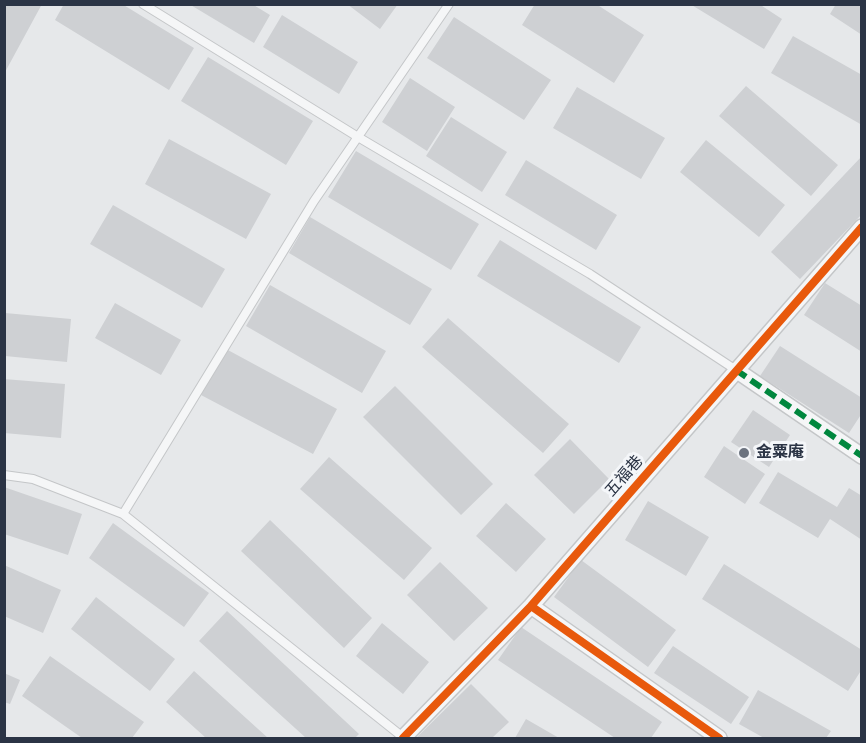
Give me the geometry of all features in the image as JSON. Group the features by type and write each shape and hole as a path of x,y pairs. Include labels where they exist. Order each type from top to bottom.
{"street":[{"name":"五福巷","path":"403,738 531,606 861,227"},
{"path":"736,370 861,456"},
{"path":"531,606 718,738"}],"lane":[{"path":"143,4 358,137 590,274 736,370"},
{"path":"123,514 314,201 449,4"},
{"path":"4,475 33,479 123,514 403,738"}],"building":[{"path":"4,4 42,4 4,74"},
{"path":"64,4 122,4 194,48 169,90 55,20"},
{"path":"189,4 252,4 270,15 254,43"},
{"path":"347,4 398,4 380,29"},
{"path":"535,4 596,4 644,35 614,83 522,25"},
{"path":"690,4 759,4 782,19 764,49"},
{"path":"836,4 862,4 862,35 830,14"},
{"path":"282,15 358,62 339,94 263,47"},
{"path":"454,17 551,80 524,120 427,58"},
{"path":"793,36 862,75 862,125 771,73"},
{"path":"208,57 313,121 286,165 181,101"},
{"path":"410,78 455,107 427,151 382,122"},
{"path":"746,86 838,165 811,196 719,116"},
{"path":"577,87 665,138 641,179 553,128"},
{"path":"451,117 507,152 482,192 426,156"},
{"path":"169,139 271,194 246,239 145,184"},
{"path":"706,140 785,205 759,237 680,172"},
{"path":"356,151 479,224 451,270 328,197"},
{"path":"862,156 862,214 800,279 771,252"},
{"path":"526,160 617,215 596,250 505,195"},
{"path":"113,205 225,269 202,308 90,244"},
{"path":"310,217 432,289 410,325 289,253"},
{"path":"500,240 641,327 619,363 477,276"},
{"path":"825,283 862,306 862,352 804,315"},
{"path":"270,285 386,351 362,393 246,326"},
{"path":"115,303 181,340 161,375 95,338"},
{"path":"5,313 71,319 67,362 5,356"},
{"path":"448,318 569,424 543,453 422,347"},
{"path":"780,346 862,398 862,413 849,433 760,376"},
{"path":"226,349 337,409 313,454 201,395"},
{"path":"4,379 65,384 61,438 4,433"},
{"path":"395,386 493,484 461,515 363,417"},
{"path":"753,410 790,435 769,467 731,442"},
{"path":"570,439 609,479 574,514 534,475"},
{"path":"724,446 765,474 745,504 704,477"},
{"path":"329,457 432,548 404,580 300,489"},
{"path":"778,472 837,507 849,488 862,496 862,540 830,519 818,538 759,503"},
{"path":"4,487 82,514 68,555 4,534"},
{"path":"648,501 709,537 686,576 625,540"},
{"path":"506,503 546,539 516,572 476,536"},
{"path":"270,520 372,618 344,648 241,551"},
{"path":"113,523 209,593 184,627 89,558"},
{"path":"581,560 676,630 648,667 554,597"},
{"path":"440,562 488,608 454,641 407,595"},
{"path":"724,564 862,650 862,669 848,691 702,599"},
{"path":"4,565 61,590 43,633 4,616"},
{"path":"96,597 175,659 150,691 71,629"},
{"path":"227,611 359,734 355,738 306,738 199,641"},
{"path":"382,623 429,662 403,694 356,656"},
{"path":"521,627 662,722 651,738 615,738 498,660"},
{"path":"673,646 749,697 731,724 654,673"},
{"path":"50,656 144,722 132,738 82,738 22,696"},
{"path":"194,671 268,738 206,738 166,702"},
{"path":"4,673 20,680 10,704 4,702"},
{"path":"471,684 509,722 492,738 416,738"},
{"path":"758,690 831,731 826,738 764,738 739,724"},
{"path":"526,719 559,738 515,738"}],"marked path":[{"path":"736,370 862,456"}],"cycle path":[{"path":"403,738 531,606 862,227"},
{"path":"531,606 719,738"}],"place":[{"name":"金粟庵","path":"744,453"}]}
